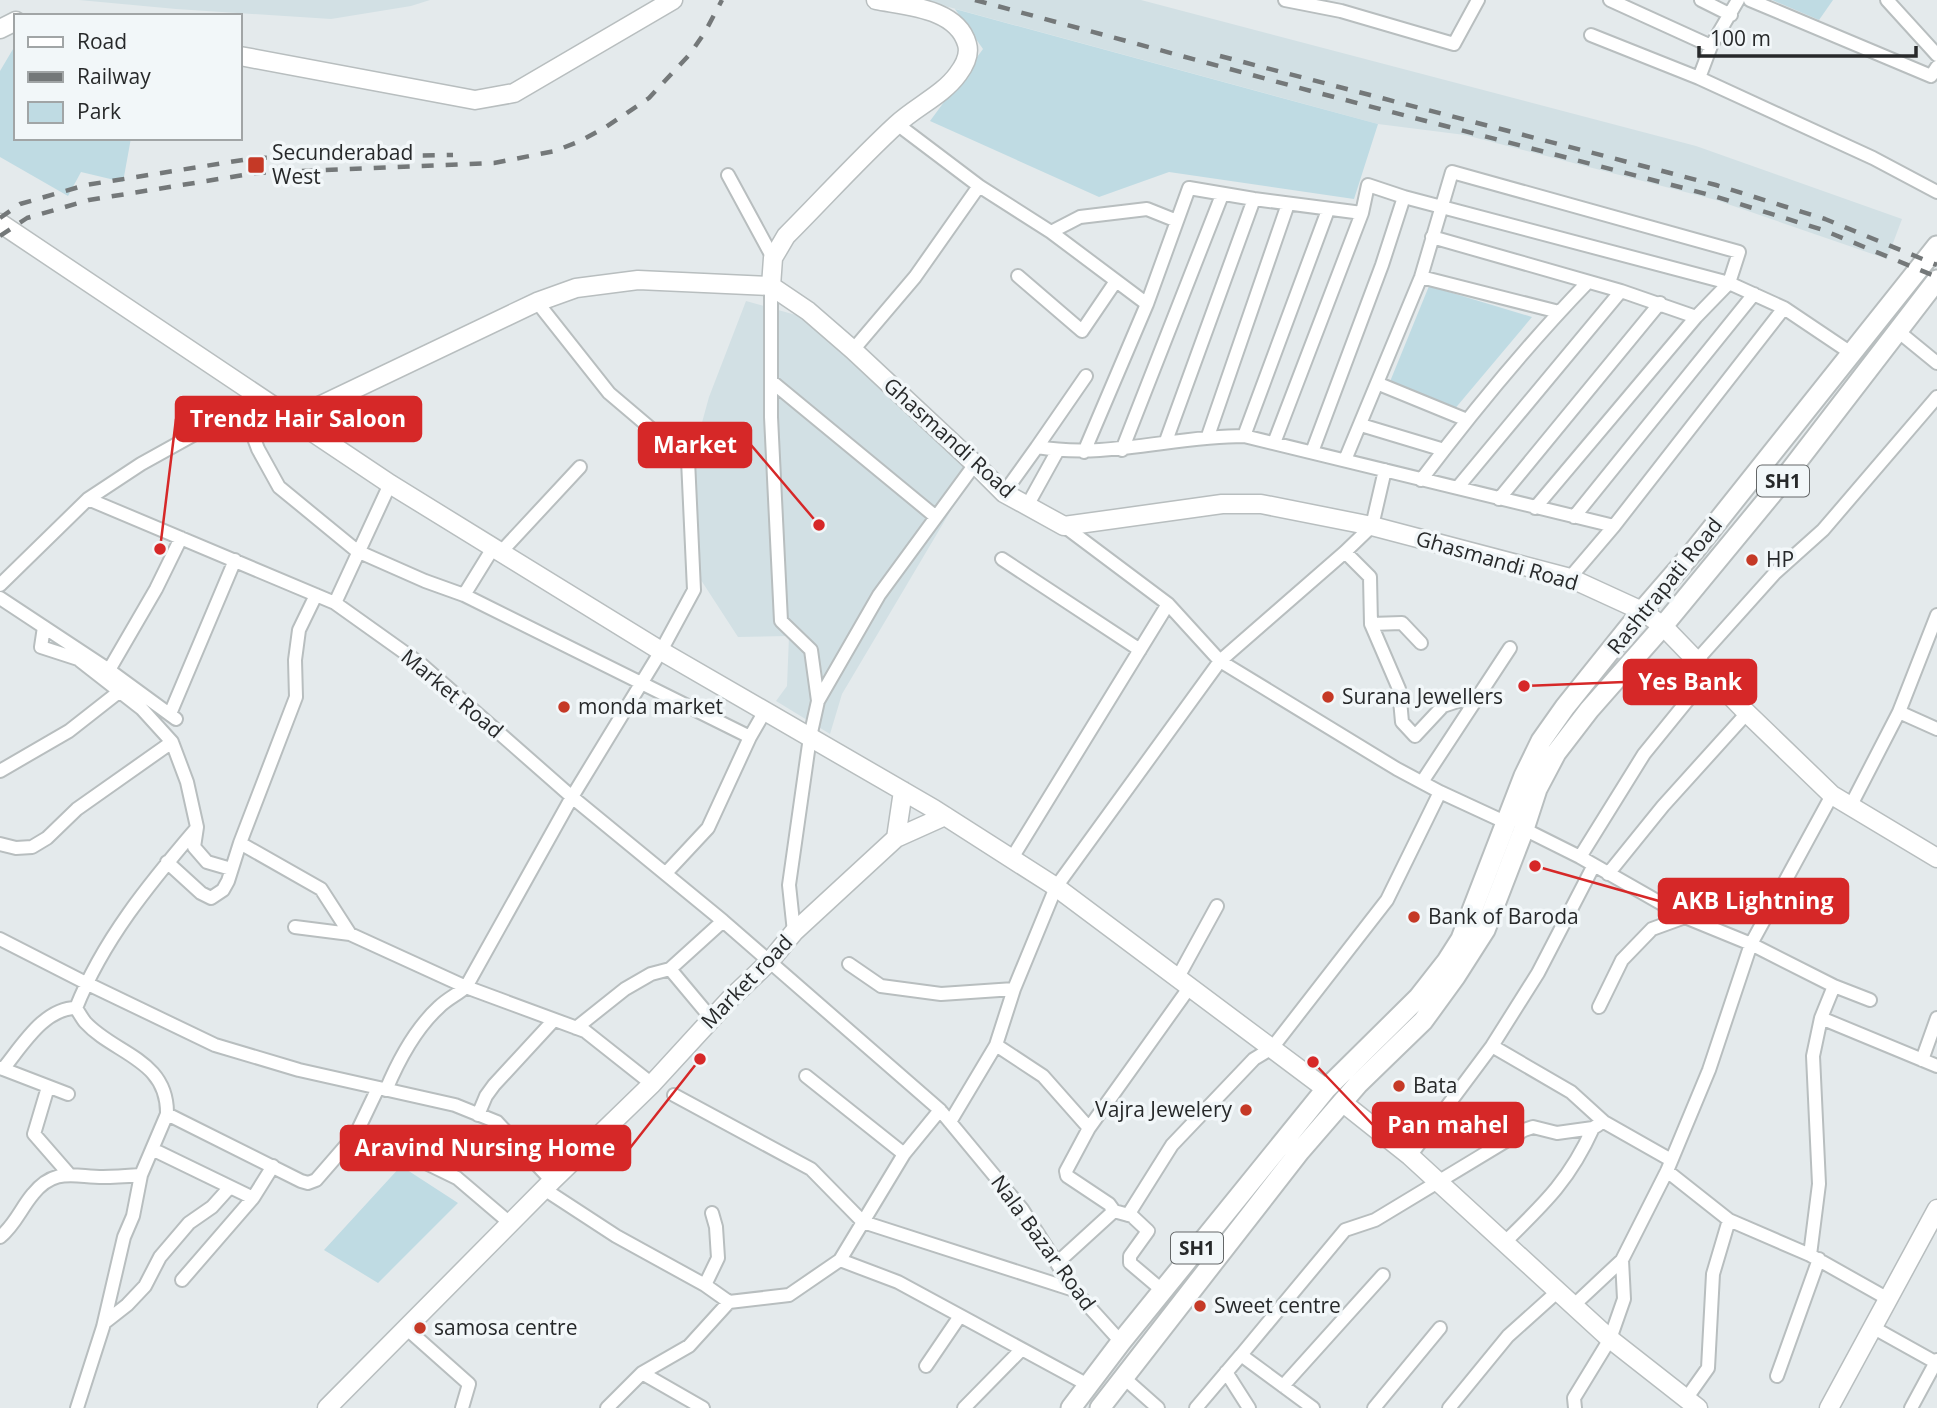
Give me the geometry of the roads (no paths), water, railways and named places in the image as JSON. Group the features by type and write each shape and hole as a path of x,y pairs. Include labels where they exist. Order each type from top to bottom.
{"main road":[{"name":"Rashtrapati Road","path":"1516,825 1524,776 1541,741 1564,707 1694,551 1937,246"},
{"name":"Rashtrapati Road","path":"1071,1408 1121,1342 1326,1089 1418,998 1447,961 1484,906 1516,825 1556,752 1780,484 1937,281"},
{"name":"Rashtrapati Road","path":"1100,1408 1300,1151 1342,1102 1423,1021 1485,930 1484,906"}],"street":[{"path":"242,56 475,100 514,93 673,0"},
{"path":"818,701 811,650 781,621 771,381 773,257 786,236 897,124 957,75 966,59 968,47 961,31 942,15 876,0"},
{"path":"1286,0 1342,5 1454,44 1478,0"},
{"path":"1610,0 1711,46"},
{"path":"1701,0 1731,15"},
{"path":"1699,78 1711,46 1738,0"},
{"path":"1750,0 1931,76 1937,67"},
{"path":"1887,0 1937,55"},
{"path":"1591,35 1699,78 1873,158 1937,192"},
{"path":"897,124 979,186 1051,232 1147,304"},
{"path":"1345,460 1421,278 1451,172 1739,252 1729,283 1696,317 1535,508"},
{"path":"728,175 773,257"},
{"path":"853,350 915,278 979,186"},
{"path":"1274,443 1362,213 1368,186 1729,283 1784,308 1851,353"},
{"path":"1084,452 1147,304 1189,188 1254,200 1362,213"},
{"path":"1122,450 1222,195"},
{"path":"1312,452 1382,265 1404,197"},
{"path":"1166,442 1254,200"},
{"path":"1208,436 1287,204"},
{"path":"1051,232 1080,217 1147,209 1177,221"},
{"path":"1244,436 1328,210"},
{"path":"0,223 390,484 661,651 903,791 1012,858 1056,887 1326,1089"},
{"path":"1432,237 1621,290 1696,317"},
{"path":"1018,276 1082,331 1116,281"},
{"path":"1421,278 1559,312"},
{"path":"0,585 88,499 141,464 222,419 259,410 294,418 537,302 576,288 638,279 771,286"},
{"path":"1422,480 1467,420 1588,282"},
{"name":"Ghasmandi Road","path":"771,286 808,311 853,350 1004,493 1064,526 1222,504 1261,504 1372,526 1569,579 1642,611 1663,626 1747,713 1832,795 1937,859"},
{"path":"1458,487 1621,290"},
{"path":"1574,517 1754,294"},
{"path":"167,1114 301,1181 309,1183 316,1180 356,1135 408,1044 439,1007 466,987 572,797 661,651 694,590 688,460 609,393 537,302"},
{"path":"1499,499 1660,303"},
{"path":"1569,579 1614,526 1784,308"},
{"path":"1899,332 1937,363"},
{"path":"1004,493 1086,376"},
{"path":"771,381 936,517"},
{"path":"1379,383 1467,420"},
{"path":"1580,856 1703,667 1775,573 1823,530 1937,397"},
{"path":"259,410 261,424 252,433 279,487 357,551 464,595 750,737"},
{"path":"1361,425 1444,450"},
{"path":"1038,446 1084,452 1122,450 1208,436 1244,436 1614,526"},
{"path":"1027,506 1058,450"},
{"path":"794,932 789,885 810,737 818,701 879,596 975,464"},
{"path":"464,595 497,550 580,467"},
{"path":"950,1122 996,1045 1014,989 1056,887 1220,661 1346,552 1372,526 1385,470"},
{"path":"335,603 390,484"},
{"name":"Market Road","path":"88,499 335,603 422,665 572,797 723,921 940,1110"},
{"path":"1064,526 1168,604 1220,661 1422,782 1580,856 1685,917 1751,944 1834,986 1870,1000"},
{"path":"109,670 156,589 181,538"},
{"path":"1346,552 1370,577 1371,624 1399,689 1402,722 1415,736 1443,706 1479,694"},
{"path":"1002,559 1140,650"},
{"path":"0,598 173,716 235,560"},
{"path":"167,862 201,893 211,898 223,890 296,697 295,660 299,631 316,595"},
{"path":"1012,858 1168,604"},
{"path":"1850,807 1899,712 1937,615"},
{"path":"1371,624 1402,623 1421,643"},
{"path":"44,627 41,647 78,659 142,709 172,742 187,782 197,827 194,847 207,862 232,869"},
{"path":"1422,782 1510,648"},
{"path":"0,771 69,731 120,691"},
{"path":"666,873 708,828 765,711"},
{"path":"1899,712 1937,729"},
{"path":"1608,874 1663,806 1747,713"},
{"path":"0,844 16,848 32,847 47,838 77,808 172,742"},
{"path":"896,838 903,791"},
{"path":"1128,1214 1172,1145 1254,1059 1272,1048 1387,900 1440,792"},
{"path":"1573,1306 1622,1260 1669,1165 1709,1070 1751,944 1832,795"},
{"name":"Market road","path":"327,1408 652,1084 711,1018 770,961 794,932 896,838 945,816"},
{"path":"76,1008 86,983 131,908 197,827"},
{"path":"240,844 321,889 350,934"},
{"path":"1410,1156 1492,1046 1538,974 1594,865"},
{"path":"1163,1291 1130,1263 1130,1256 1148,1231 1128,1214 1114,1211 1109,1204 1067,1176 1066,1171 1089,1128 1183,984 1217,906"},
{"path":"1599,1007 1622,960 1652,929 1685,917"},
{"path":"576,1028 625,989 650,974 670,969 723,921"},
{"path":"295,928 350,934 466,987 576,1028 596,1037 652,1084"},
{"path":"0,939 215,1045 299,1070 454,1105 497,1122 548,1185 616,1236 705,1285 729,1302"},
{"path":"849,964 881,986 942,994 1014,989"},
{"path":"670,969 711,1018"},
{"path":"1777,1376 1815,1257 1819,1184 1813,1056 1821,1018 1834,986"},
{"path":"68,1094 1,1068 40,1025 56,1012 76,1008"},
{"path":"76,1008 86,1023 139,1059 157,1080 165,1096 167,1114 141,1175 133,1216 124,1237 104,1322 79,1407"},
{"path":"1821,1018 1937,1066"},
{"path":"1922,1060 1937,1018"},
{"path":"478,1115 486,1096 554,1020"},
{"path":"996,1045 1043,1076 1089,1128"},
{"path":"1492,1046 1572,1092 1599,1125 1669,1165 1729,1220 1815,1257 1889,1300"},
{"path":"806,1076 904,1154"},
{"path":"48,1087 34,1134 68,1173"},
{"path":"674,1095 811,1169 863,1222 1074,1290"},
{"path":"1342,1102 1410,1156 1611,1339 1692,1403 1708,1368 1713,1274 1729,1220"},
{"path":"607,1408 642,1373 689,1346 729,1302 789,1295 840,1261 904,1154 940,1110"},
{"name":"Nala Bazar Road","path":"940,1110 1022,1209 1074,1290 1121,1342"},
{"path":"1196,1408 1345,1230 1375,1220 1524,1130 1533,1127 1557,1133 1599,1125"},
{"path":"1506,1241 1567,1177 1599,1125"},
{"path":"356,1135 416,1158 457,1178 512,1224"},
{"path":"152,1149 253,1198"},
{"path":"182,1280 253,1198 273,1166"},
{"path":"0,1237 10,1229 32,1194 52,1178 68,1173 101,1177 141,1175"},
{"path":"104,1322 127,1305 145,1286 160,1257 189,1223 212,1207 230,1187"},
{"path":"1829,1408 1937,1209"},
{"path":"1057,1264 1114,1211"},
{"path":"705,1285 718,1258 716,1227 712,1213"},
{"path":"1575,1408 1574,1398 1611,1339 1624,1299 1622,1260"},
{"path":"840,1261 898,1282 1088,1385"},
{"path":"1283,1386 1383,1275"},
{"path":"1449,1408 1508,1336 1558,1292"},
{"path":"926,1366 960,1316"},
{"path":"406,1328 469,1384 462,1408"},
{"path":"1374,1408 1394,1380 1440,1328"},
{"path":"1874,1328 1936,1361 1911,1408"},
{"path":"964,1408 1021,1350"},
{"path":"1241,1355 1313,1408"},
{"path":"1226,1372 1249,1408"},
{"path":"642,1373 703,1408"},
{"path":"1123,1377 1158,1408"}],"railway":[{"path":"0,236 27,218 89,200 256,173 494,163 555,151 606,127 649,98 690,54 722,0"},
{"path":"975,0 1714,196 1823,230 1937,277"},
{"path":"1220,56 1716,185 1825,219 1937,265"},
{"path":"0,218 20,204 86,185 255,158 453,155"}],"place":[{"name":"Secunderabad West","path":"256,165"},
{"name":"Market","path":"819,525"},
{"name":"Trendz Hair Saloon","path":"160,549"},
{"name":"HP","path":"1752,560"},
{"name":"Yes Bank","path":"1524,686"},
{"name":"Surana Jewellers","path":"1328,697"},
{"name":"monda market","path":"564,707"},
{"name":"AKB Lightning","path":"1535,866"},
{"name":"Bank of Baroda","path":"1414,917"},
{"name":"Aravind Nursing Home","path":"700,1059"},
{"name":"Pan mahel","path":"1313,1062"},
{"name":"Bata","path":"1399,1086"},
{"name":"Vajra Jewelery","path":"1246,1110"},
{"name":"Sweet centre","path":"1200,1306"},
{"name":"samosa centre","path":"420,1328"}]}
